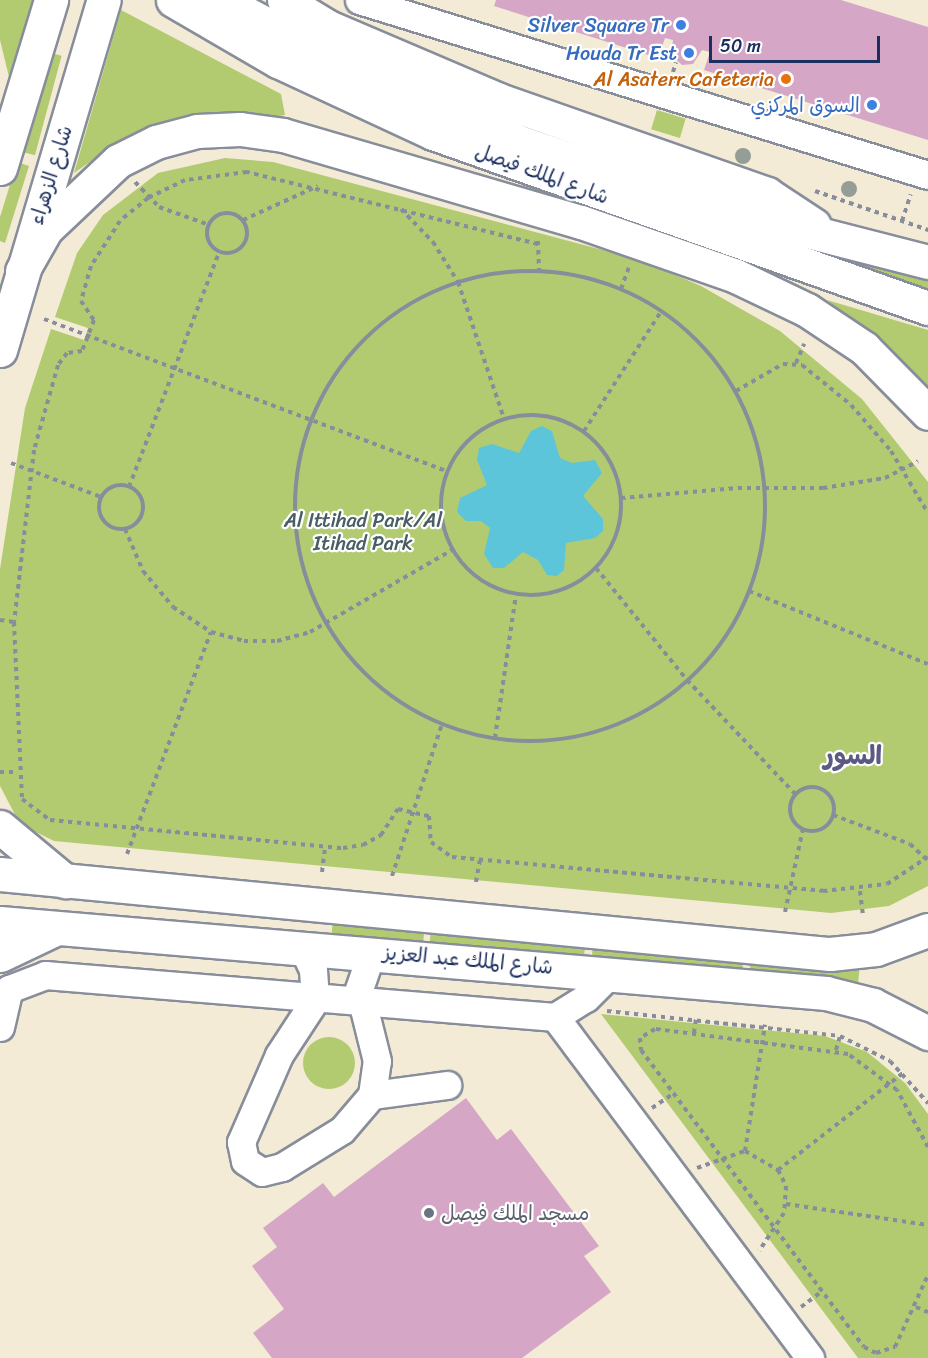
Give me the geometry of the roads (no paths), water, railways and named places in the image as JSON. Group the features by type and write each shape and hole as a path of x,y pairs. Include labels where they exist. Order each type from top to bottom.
{"main road":[{"path":"0,168 51,0"},
{"name":"شارع الزهراء","path":"0,350 104,0"},
{"name":"شارع الملك فيصل","path":"173,0 231,16 527,146 655,190 928,262"},
{"path":"284,0 328,27 499,100 767,194 826,236"},
{"name":"شارع الملك فيصل","path":"231,16 433,133 743,246 928,308"},
{"path":"22,271 46,229 94,179 156,142 198,131 240,129 283,135 581,222 736,276 840,332 887,367 928,413"},
{"path":"581,222 603,220 688,242 743,246 824,310 840,332"},
{"path":"0,827 65,881"},
{"name":"شارع الملك عبد العزيز","path":"0,874 830,954 876,949 928,930"},
{"name":"شارع الملك عبد العزيز","path":"0,923 302,946 826,993 873,1005 928,1033"},
{"path":"0,956 56,928"}],"lane":[{"path":"363,1 921,180"},
{"path":"302,946 313,970 315,1000 279,1055 245,1132 245,1161 262,1172 282,1167 351,1123 372,1095 377,1061 359,1004 361,975 372,952"},
{"path":"0,1027 9,989 45,975 359,1004 564,1012 611,973"},
{"path":"564,1012 676,1180 810,1358"},
{"path":"372,1095 447,1085"}],"water":[{"path":"542,426 552,431 560,458 572,463 595,460 602,473 583,496 603,519 603,531 595,538 566,543 564,570 557,576 547,575 538,560 523,552 504,568 493,568 484,554 490,528 481,521 466,521 457,512 460,498 487,485 477,460 479,448 492,444 519,453 531,431"}],"place":[{"name":"Silver Square Tr","path":"681,25"},
{"name":"Houda Tr Est","path":"689,53"},
{"name":"Al Asaterr Cafeteria","path":"786,79"},
{"name":"السوق المركزي","path":"872,105"},
{"name":"مسجد الملك فيصل","path":"429,1213"}],"district":[{"name":"السور","path":"853,756"}],"park label":[{"name":"Al Ittihad Park/Al Itihad Park","path":"363,532"}]}
